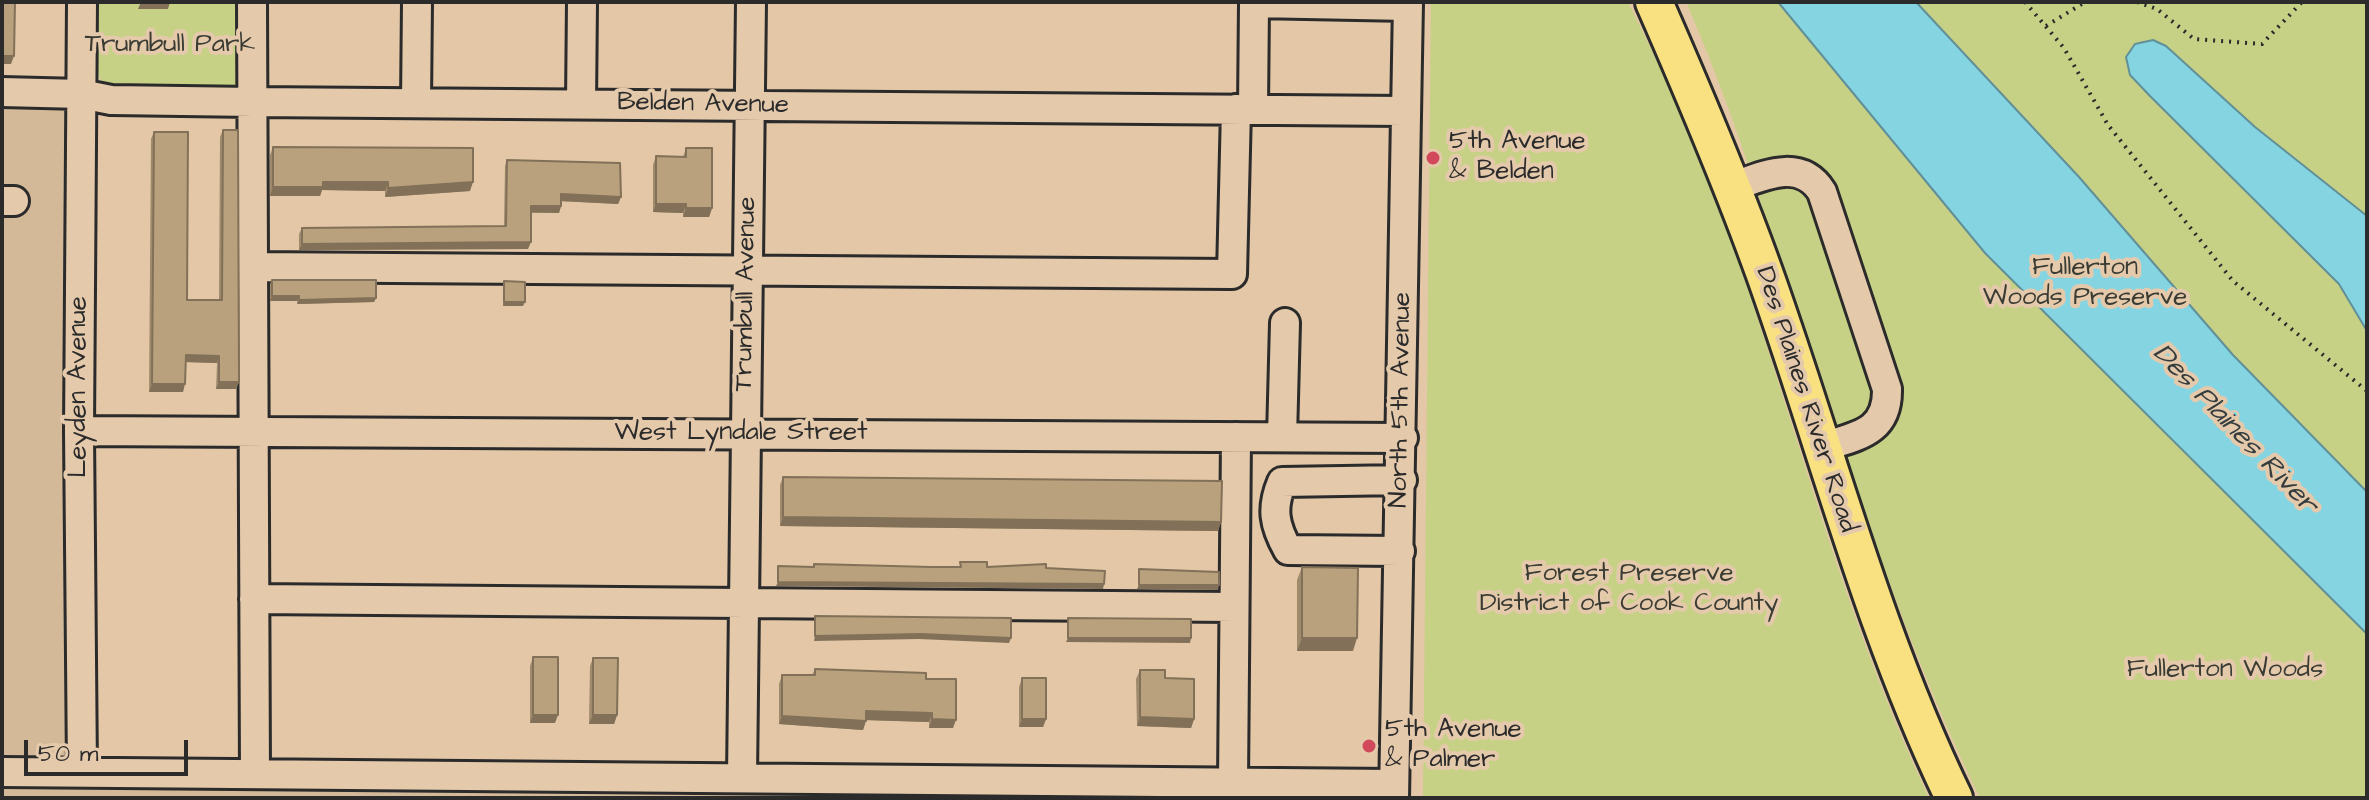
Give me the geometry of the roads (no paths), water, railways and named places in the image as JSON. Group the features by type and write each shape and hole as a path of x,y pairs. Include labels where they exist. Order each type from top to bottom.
{"main road":[{"name":"Des Plaines River Road","path":"1654,2 1732,187 1907,695 1954,798"}],"street":[{"name":"Leyden Avenue","path":"82,2 79,431 82,772"},
{"path":"252,2 255,774"},
{"path":"416,103 417,2"},
{"path":"581,104 582,2"},
{"name":"Trumbull Avenue","path":"742,778 751,2"},
{"path":"253,267 1232,274 1254,3 1408,4"},
{"name":"North 5th Avenue","path":"1394,791 1403,438 1408,4"},
{"name":"Belden Avenue","path":"2,92 81,94 111,100 253,102 1405,111"},
{"path":"1732,187 1788,171 1808,176 1822,192 1887,389 1888,404 1883,418 1867,432 1820,448"},
{"path":"1282,437 1285,323"},
{"name":"West Lyndale Street","path":"79,431 1403,438"},
{"path":"1233,782 1236,437"},
{"path":"1400,551 1288,550 1276,528 1274,501 1282,482 1402,480"},
{"path":"254,599 1234,607"},
{"path":"19,780 82,772 1233,782 1394,791"}],"water":[{"name":"Des Plaines River","path":"1778,2 1916,2 2079,177 2233,355 2367,492 2367,634 1985,253"},
{"path":"2153,40 2166,46 2255,127 2367,216 2367,331 2339,284 2130,75 2126,57 2135,44"}],"place":[{"name":"5th Avenue & Belden","path":"1433,158"},
{"name":"5th Avenue & Palmer","path":"1369,746"}],"park label":[{"name":"Trumbull Park","path":"170,46"},
{"name":"Fullerton Woods Preserve","path":"2085,284"},
{"name":"Forest Preserve District of Cook County","path":"1629,590"},
{"name":"Fullerton Woods","path":"2225,671"}]}
